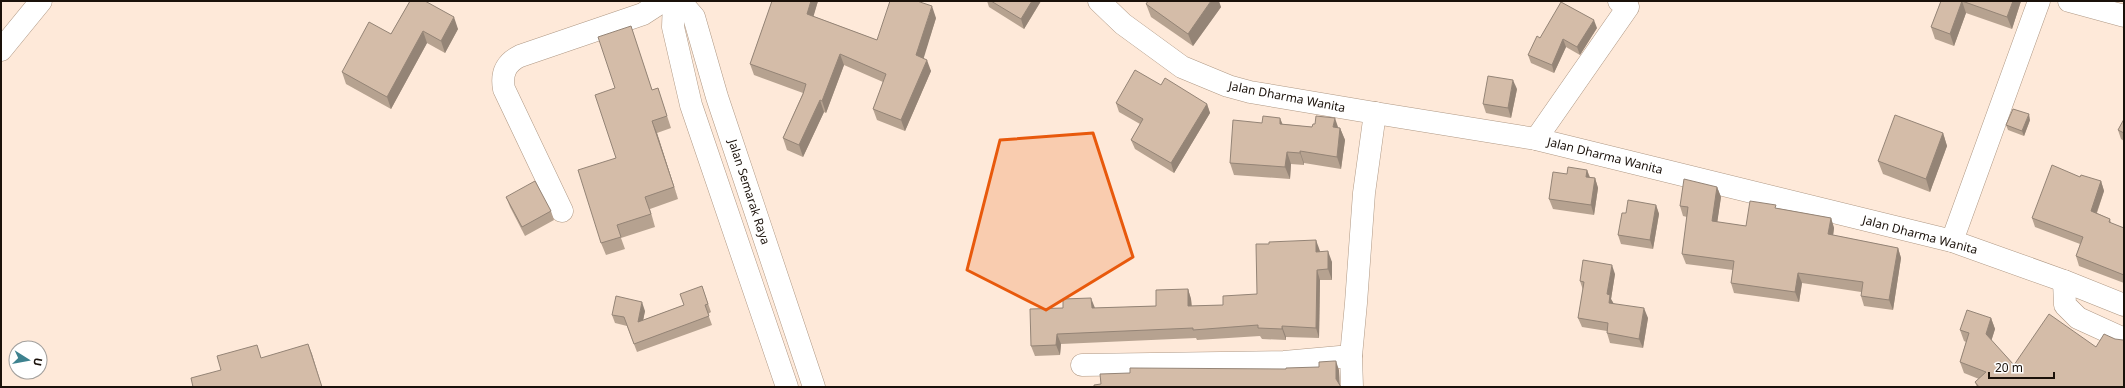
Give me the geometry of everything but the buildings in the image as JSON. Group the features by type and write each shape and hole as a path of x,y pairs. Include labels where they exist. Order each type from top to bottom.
{"street":[{"path":"1,50 41,1"},
{"path":"562,211 504,89 502,80 504,70 511,60 520,56 643,14 663,1"},
{"path":"674,1 672,27 691,105 787,387"},
{"name":"Jalan Semarak Raya","path":"680,1 694,17 717,97 814,387"},
{"name":"Jalan Dharma Wanita","path":"1099,1 1123,24 1182,67 1208,79 1250,92 1536,139 1952,241 2064,281 2124,305"},
{"path":"1952,241 2040,1"},
{"path":"2069,1 2124,16"},
{"path":"1536,139 1627,3"},
{"path":"1352,387 1351,356 1364,193 1375,113"},
{"path":"2064,281 2065,305 2078,318 2124,339"},
{"path":"1082,364 1284,362 1351,356"}],"highlighted area":[{"path":"1093,133 1133,257 1046,310 967,270 1000,140"}]}
